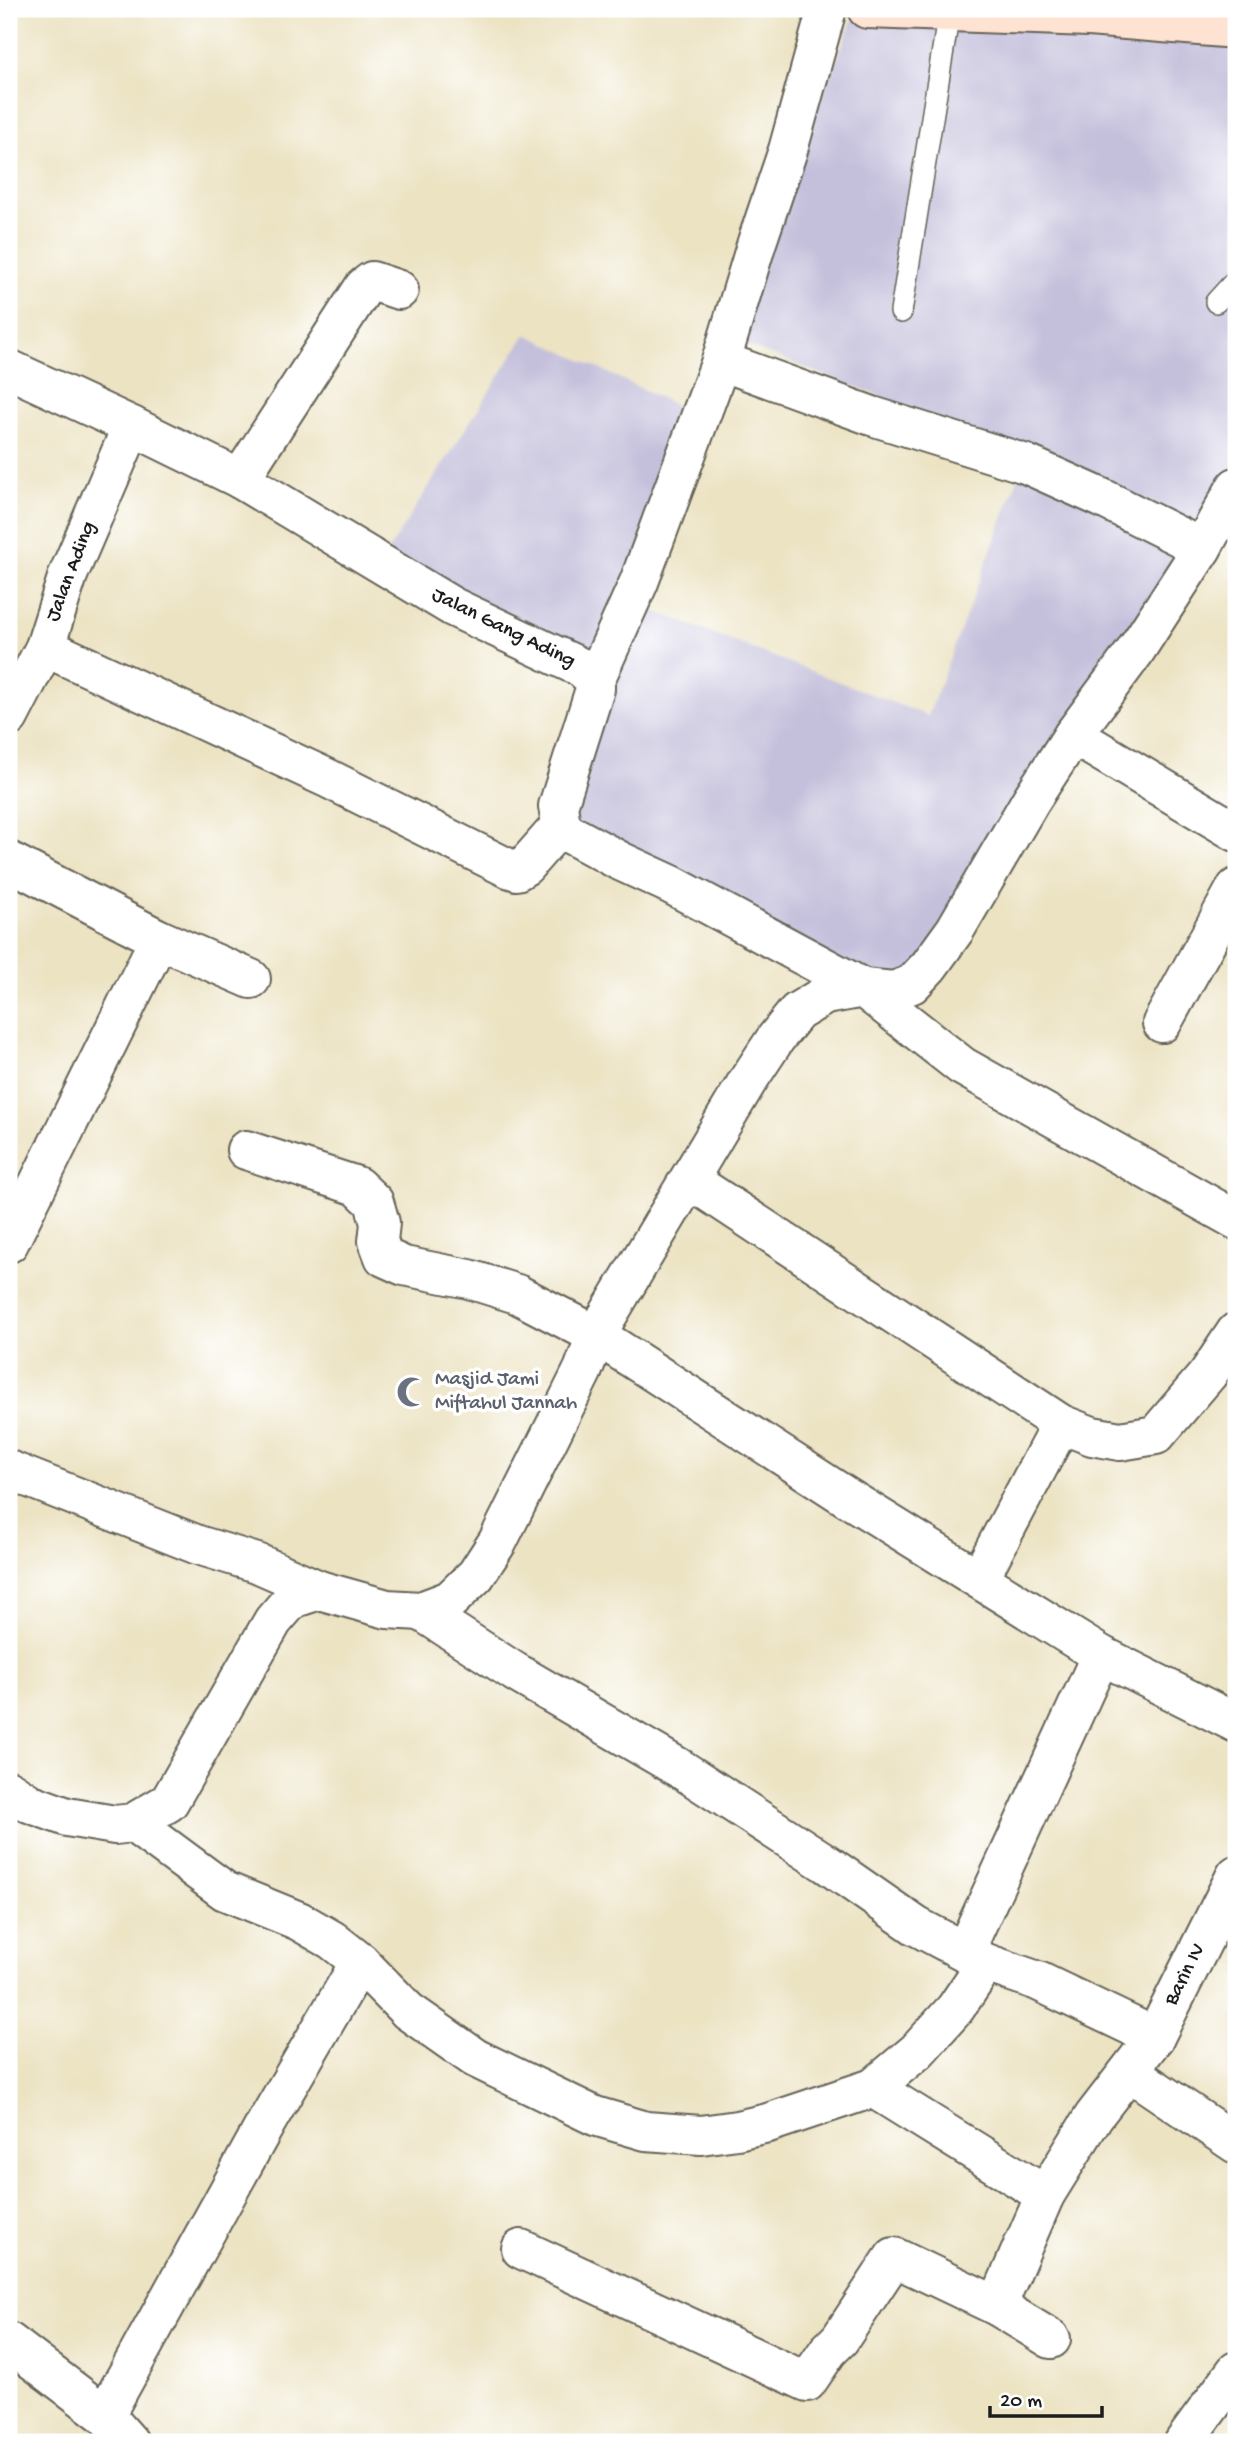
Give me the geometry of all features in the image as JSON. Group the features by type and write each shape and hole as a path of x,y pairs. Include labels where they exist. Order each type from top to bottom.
{"main road":[{"path":"875,9 1089,13 1236,29"}],"street":[{"path":"595,680 639,582 721,361 757,242 789,150 827,9"},
{"path":"240,479 364,287 376,281 399,290"},
{"path":"721,361 872,416 1026,464 1202,548"},
{"name":"Jalan Gang Ading","path":"9,369 240,479 453,607 582,668 595,680 595,697 558,806 561,825"},
{"name":"Jalan Ading","path":"9,717 44,647 68,575 132,426"},
{"path":"9,1470 198,1545 257,1563 318,1590 387,1609 421,1611 450,1600 476,1575 498,1541 583,1370 596,1335 776,1038 797,1012 825,995 863,988 894,991 912,984 929,966 955,930 1031,800 1073,735 1134,653 1202,548 1236,487"},
{"path":"44,647 327,778 508,869 517,871 525,866 561,825 568,833 620,862 672,885 863,988 962,1066 1236,1220"},
{"path":"1073,735 1236,832"},
{"path":"9,861 159,939 251,979"},
{"path":"1162,1023 1236,888"},
{"path":"9,1243 159,939"},
{"path":"246,1150 357,1186 374,1202 380,1223 378,1241 384,1257 404,1266 469,1279 517,1294 596,1335 706,1408 1101,1655 1236,1723"},
{"path":"690,1180 1061,1424 1092,1436 1121,1441 1156,1435 1208,1374 1236,1332"},
{"path":"979,1579 1061,1424"},
{"path":"9,1790 29,1803 67,1817 96,1823 133,1823 169,1802 273,1621 292,1599 318,1590"},
{"path":"421,1611 515,1672 681,1769 824,1862 916,1926 976,1957 1038,1981 1155,2037"},
{"path":"133,1823 225,1891 299,1922 332,1940 360,1962 408,2011 475,2058 595,2116 646,2131 701,2135 737,2130 768,2123 873,2088 918,2052 956,2009 1101,1655"},
{"name":"Barin IV","path":"997,2306 1045,2195 1094,2116 1155,2037 1236,1875"},
{"path":"9,2342 117,2429 266,2123 360,1962"},
{"path":"1130,2072 1236,2144"},
{"path":"873,2088 1045,2195"},
{"path":"521,2249 807,2382 828,2351 840,2339 894,2258 997,2306 1051,2339"},
{"path":"1184,2442 1236,2371"}],"lane":[{"path":"901,312 949,12"},
{"path":"1216,302 1236,280"}],"shaded area":[{"path":"857,9 1236,9 1236,538 1205,519 955,930 909,1015 557,833 603,676 382,560 526,334 705,419 636,604 928,716 1028,452 724,337"}],"place":[{"name":"Masjid Jami Miftahul Jannah","path":"412,1392"}]}
